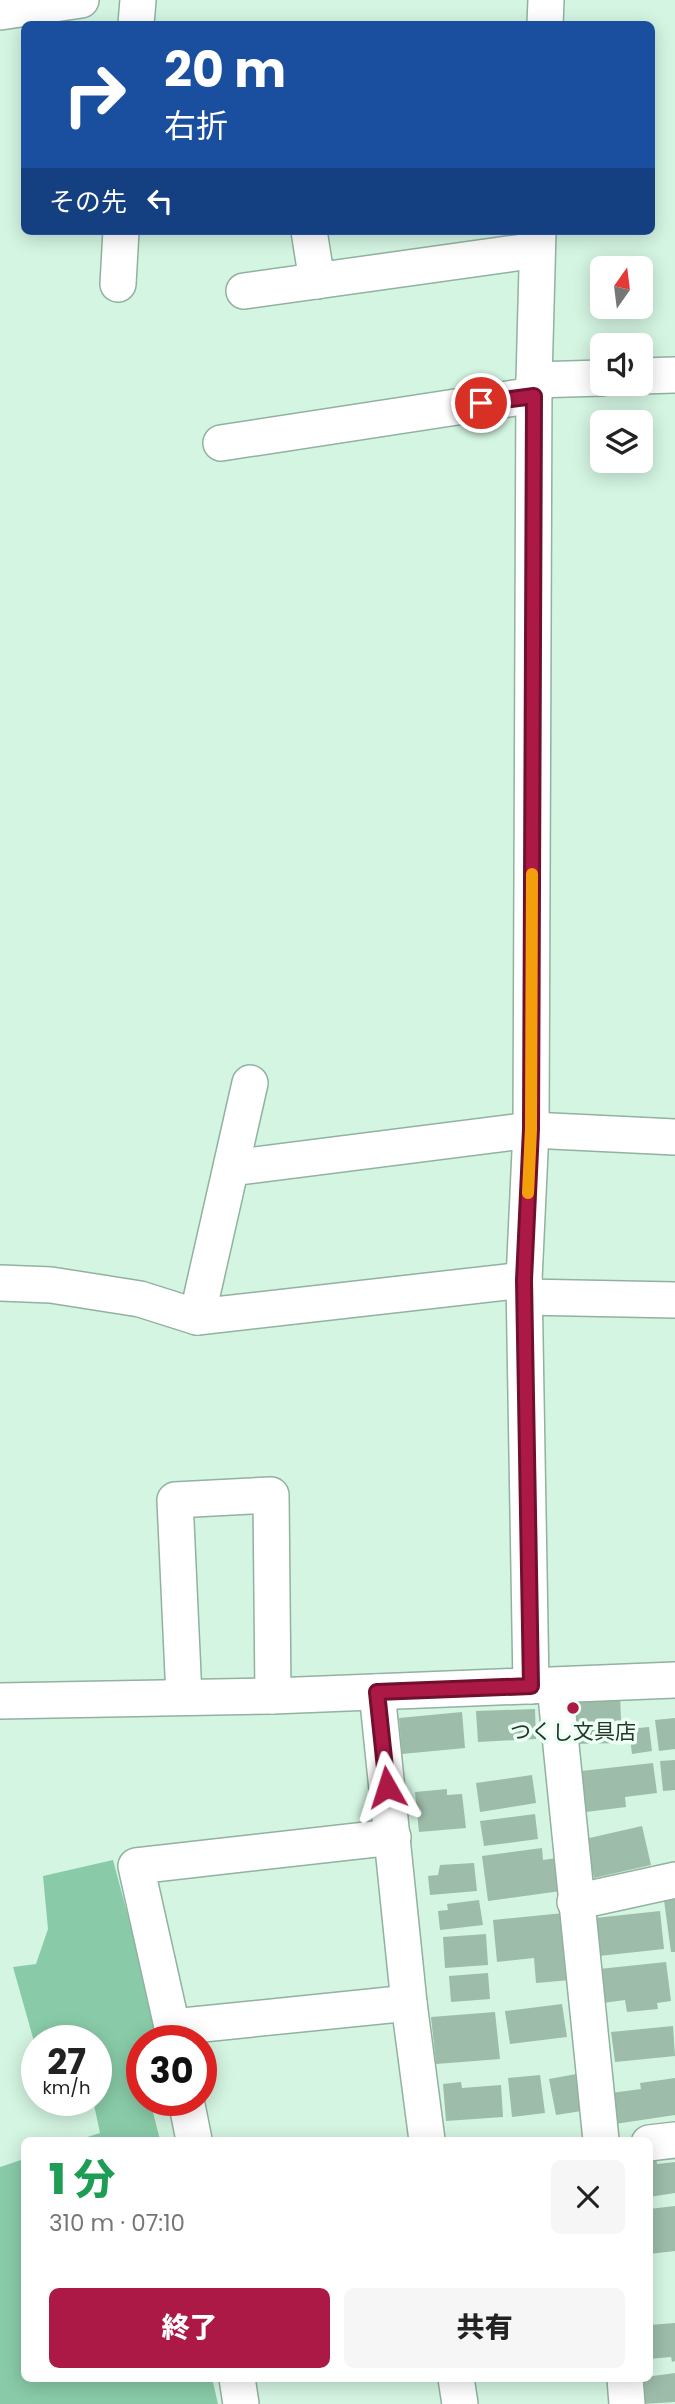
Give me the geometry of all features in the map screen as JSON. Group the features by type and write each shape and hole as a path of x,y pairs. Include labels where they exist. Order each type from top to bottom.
{"street":[{"path":"0,12 81,0"},
{"path":"136,21 138,0"},
{"path":"545,21 546,0"},
{"path":"118,284 121,235"},
{"path":"310,235 317,281"},
{"path":"244,291 317,281 537,241 531,1129 524,1288 543,1686 575,1902 601,2137"},
{"path":"653,376 675,375"},
{"path":"221,443 590,379"},
{"path":"197,1317 250,1083"},
{"path":"231,1168 531,1129 675,1137"},
{"path":"0,1283 51,1285 140,1299 197,1317 524,1288 675,1300"},
{"path":"184,1698 175,1500 271,1495 273,1696"},
{"path":"0,1701 273,1696 675,1680"},
{"path":"377,1692 427,2137"},
{"path":"172,2025 136,1866 393,1837"},
{"path":"575,1902 675,1880"},
{"path":"217,2028 410,2003"},
{"path":"189,2116 193,2137"},
{"path":"653,2143 675,2140"},
{"path":"238,2382 241,2404"},
{"path":"457,2382 460,2404"},
{"path":"625,2382 627,2404"}],"green space":[{"path":"113,1860 157,2025 126,2025 126,2116 154,2116 159,2137 87,2137 100,2133 96,2116 112,2116 112,2025 29,2025 13,1967 36,1964 48,1929 43,1876"},
{"path":"21,2160 21,2382 213,2382 218,2404 0,2404 0,2167"}],"building":[{"path":"620,1695 622,1743 573,1744 571,1697"},
{"path":"535,1709 536,1739 478,1742 476,1711"},
{"path":"462,1712 465,1748 402,1754 399,1718"},
{"path":"675,1718 675,1749 659,1751 655,1720"},
{"path":"649,1727 652,1751 632,1754 629,1729"},
{"path":"675,1760 675,1790 663,1791 660,1761"},
{"path":"653,1763 657,1793 625,1797 626,1807 586,1812 581,1771"},
{"path":"532,1775 536,1803 480,1812 476,1783"},
{"path":"447,1789 447,1795 462,1794 466,1828 419,1832 415,1792"},
{"path":"535,1814 538,1839 484,1846 480,1821"},
{"path":"642,1826 651,1865 594,1878 585,1839"},
{"path":"542,1848 543,1860 556,1858 561,1891 488,1901 482,1856"},
{"path":"474,1863 477,1891 430,1895 428,1876 438,1875 440,1865"},
{"path":"675,1899 675,1952 671,1952 664,1900"},
{"path":"479,1900 483,1925 440,1930 438,1911 448,1910 447,1904"},
{"path":"660,1911 664,1949 599,1956 595,1918"},
{"path":"564,1913 570,1980 536,1983 534,1958 497,1962 493,1920"},
{"path":"486,1934 488,1965 445,1968 443,1937"},
{"path":"666,1962 671,2001 657,2003 658,2009 627,2012 625,2000 603,2003 599,1969"},
{"path":"488,1973 490,1999 451,2002 449,1976"},
{"path":"562,2004 567,2037 510,2044 505,2011"},
{"path":"495,2012 500,2059 436,2064 431,2017"},
{"path":"673,2026 675,2056 615,2062 611,2032"},
{"path":"582,2073 588,2110 556,2115 549,2079"},
{"path":"540,2075 545,2113 512,2117 508,2078"},
{"path":"675,2078 675,2115 615,2124 611,2093 641,2089 640,2083"},
{"path":"461,2082 462,2088 501,2085 503,2117 446,2121 443,2084"},
{"path":"653,2155 656,2155 657,2164 675,2162 675,2193 653,2196"},
{"path":"675,2206 675,2251 653,2254 653,2209"},
{"path":"675,2323 675,2361 672,2362 671,2357 653,2359 653,2325"},
{"path":"675,2373 675,2402 642,2404 639,2382 653,2382 653,2376"}],"slow traffic":[{"path":"528,1193 531,1129 532,874"}],"place":[{"name":"つくし文具店","path":"573,1708"}],"route":[{"path":"387,1787 377,1692 531,1686 524,1280 531,1129 534,396 481,403"}]}
